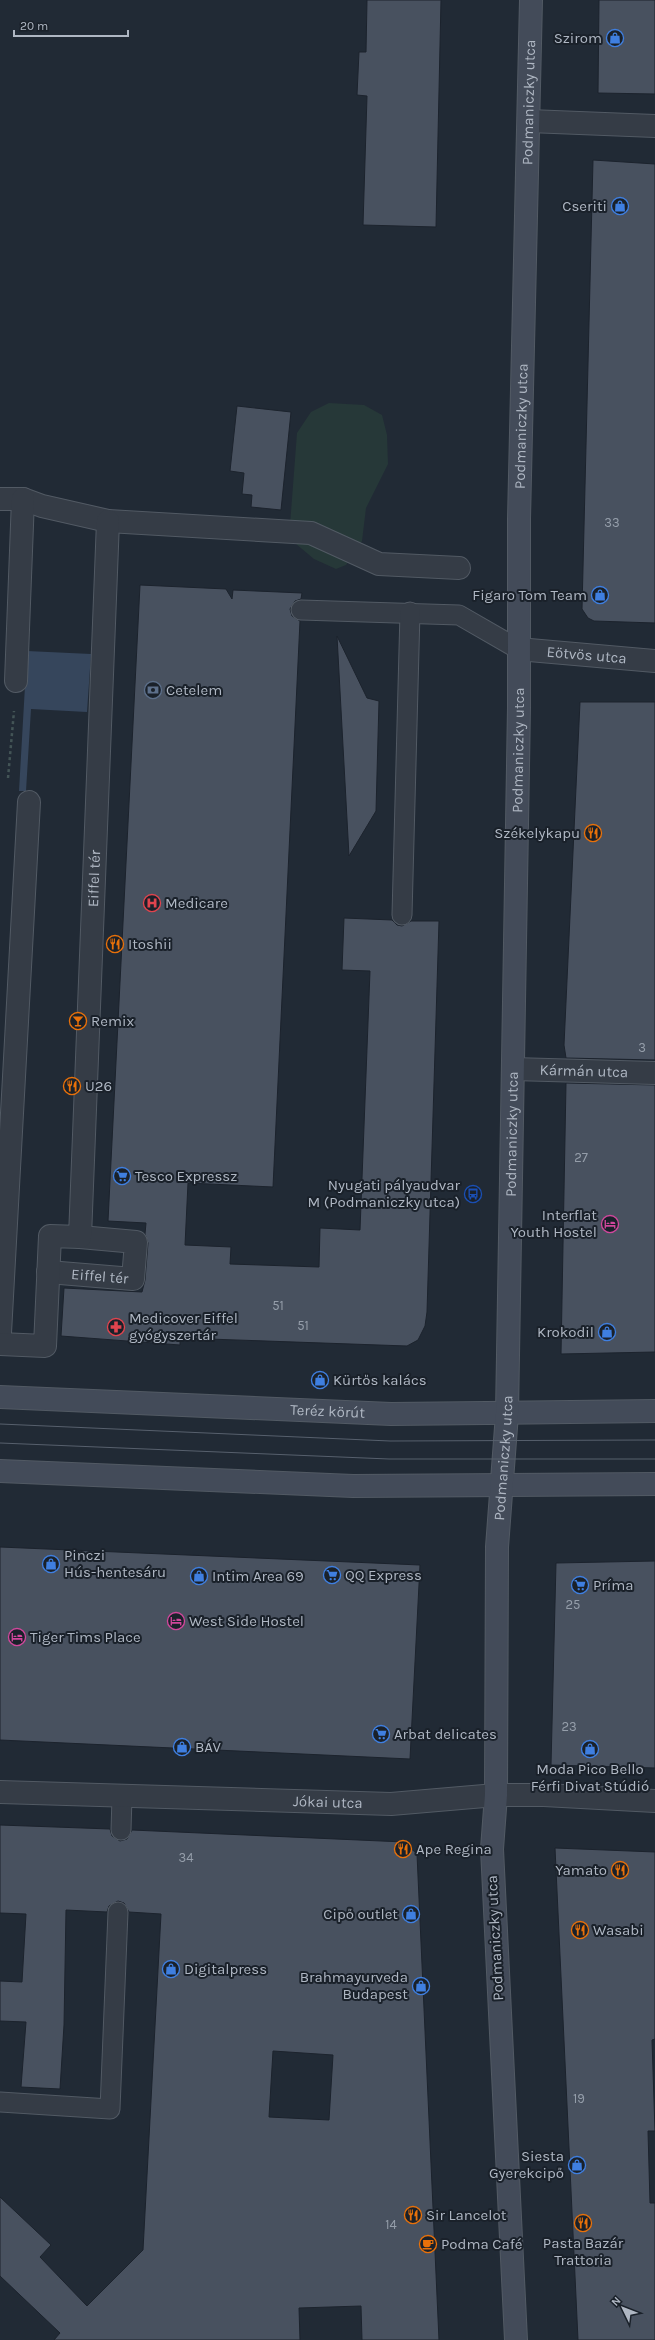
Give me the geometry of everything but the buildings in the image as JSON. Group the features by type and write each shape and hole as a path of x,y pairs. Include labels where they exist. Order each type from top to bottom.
{"street":[{"name":"Podmaniczky utca","path":"516,2340 492,1890 492,1849 496,1795 497,1554 507,1414 513,1069 519,519 531,0"},
{"path":"529,121 655,126"},
{"path":"0,498 23,500 42,506 108,521 311,533 379,564 459,568"},
{"path":"16,681 23,500"},
{"name":"Eiffel tér","path":"80,1237 108,521"},
{"name":"Eötvös utca","path":"518,649 655,661"},
{"path":"0,1333 29,802"},
{"name":"Kármán utca","path":"513,1069 655,1072"},
{"name":"Eiffel tér","path":"0,1344 45,1346 48,1272 50,1236 136,1242 139,1261 133,1279 48,1272"},
{"name":"Teréz körút","path":"0,1397 391,1414 507,1414 655,1411"},
{"path":"0,1471 353,1486 655,1484"},
{"name":"Jókai utca","path":"0,1792 122,1797 391,1804 496,1795 544,1795 655,1801"}],"lane":[{"path":"301,610 410,612 459,615 518,649"},
{"path":"402,915 410,612"},
{"path":"121,1830 122,1797"},
{"path":"0,2102 110,2109 118,1912"}],"path":[{"path":"16,681 6,802 29,802"}],"shaded area":[{"path":"329,403 364,405 382,415 387,435 388,464 366,508 362,541 346,565 336,569 314,559 289,538 297,433 311,412"}],"water":[{"path":"27,651 91,654 87,712 31,709 26,791 19,791"}],"tram line":[{"path":"0,1424 390,1441 655,1440"},
{"path":"0,1443 389,1459 655,1459"}],"place":[{"name":"Szirom","path":"615,38"},
{"name":"Cseriti","path":"620,206"},
{"name":"Figaro Tom Team","path":"600,595"},
{"name":"Cetelem","path":"153,690"},
{"name":"Székelykapu","path":"593,833"},
{"name":"Medicare","path":"152,903"},
{"name":"Itoshii","path":"115,944"},
{"name":"Remix","path":"78,1021"},
{"name":"U26","path":"72,1086"},
{"name":"Tesco Expressz","path":"122,1176"},
{"name":"Nyugati pályaudvar M (Podmaniczky utca)","path":"473,1194"},
{"name":"Interflat Youth Hostel","path":"610,1224"},
{"name":"Medicover Eiffel gyógyszertár","path":"116,1327"},
{"name":"Krokodil","path":"607,1332"},
{"name":"Kürtős kalács","path":"320,1380"},
{"name":"Pinczi Hús-hentesáru","path":"51,1564"},
{"name":"QQ Express","path":"332,1575"},
{"name":"Intim Area 69","path":"199,1576"},
{"name":"Príma","path":"580,1585"},
{"name":"West Side Hostel","path":"176,1621"},
{"name":"Tiger Tims Place","path":"17,1637"},
{"name":"Arbat delicates","path":"381,1734"},
{"name":"BÁV","path":"182,1747"},
{"name":"Moda Pico Bello Férfi Divat Stúdió","path":"590,1749"},
{"name":"Ape Regina","path":"403,1849"},
{"name":"Yamato","path":"620,1870"},
{"name":"Cipő outlet","path":"411,1914"},
{"name":"Wasabi","path":"580,1930"},
{"name":"Digitalpress","path":"171,1969"},
{"name":"Brahmayurveda Budapest","path":"421,1986"},
{"name":"Siesta Gyerekcipő","path":"577,2165"},
{"name":"Sir Lancelot","path":"413,2215"},
{"name":"Pasta Bazár Trattoria","path":"583,2223"},
{"name":"Podma Café","path":"428,2244"}]}
